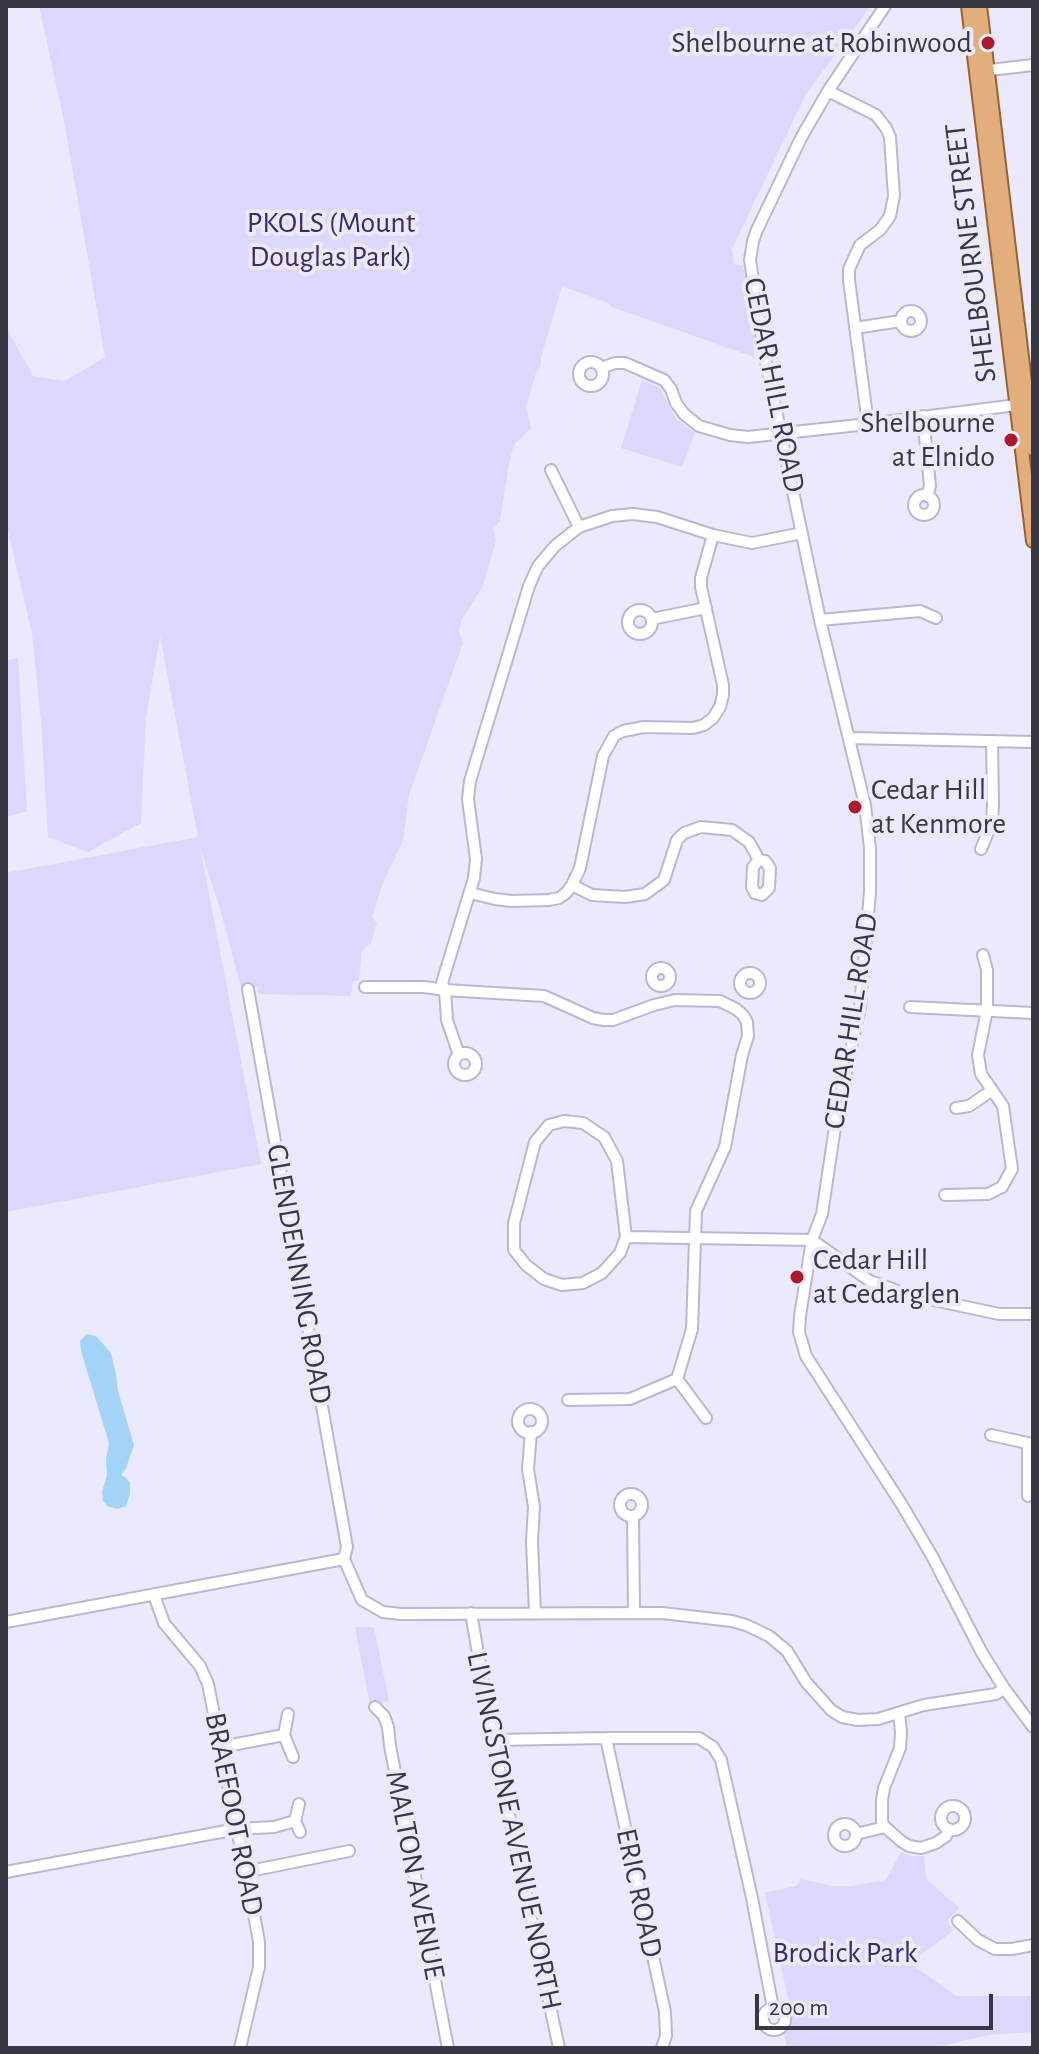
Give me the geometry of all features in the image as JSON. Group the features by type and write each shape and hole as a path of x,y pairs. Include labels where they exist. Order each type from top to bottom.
{"main road":[{"name":"SHELBOURNE STREET","path":"968,6 981,71 1033,449"},
{"name":"SHELBOURNE STREET","path":"980,6 981,71"},
{"name":"SHELBOURNE STREET","path":"1025,404 1033,541"}],"street":[{"name":"CEDAR HILL ROAD","path":"885,6 828,91 801,138 757,230 750,260 765,358 820,620 865,805 870,848 870,892 860,1007 837,1114 822,1214 812,1240 799,1332 806,1356 902,1505 982,1653 1033,1727"},
{"path":"981,71 1033,65"},
{"path":"828,91 876,115 890,137 894,196 890,216 880,230 860,245 849,269 868,424"},
{"path":"855,328 901,321"},
{"path":"601,368 625,363 664,380 684,414 699,426 748,437 1025,404"},
{"path":"923,416 930,486 927,496"},
{"path":"551,470 579,527"},
{"path":"459,1055 447,1020 442,983 470,893 476,859 468,799 529,586 538,566 555,546 579,527 612,516 633,514 657,517 713,535 752,543 802,533"},
{"path":"470,893 495,899 559,898 572,885 580,868 603,756 614,736 644,727 693,728 713,718 720,707 723,685 701,578 713,535"},
{"path":"652,619 706,608"},
{"path":"820,620 920,611 936,618"},
{"path":"850,738 1033,742"},
{"path":"981,849 992,823 992,741"},
{"path":"572,885 592,895 625,897 645,894 664,880 677,840 684,833 701,827 732,830 749,842 759,860"},
{"path":"945,1195 988,1194 1002,1187 1012,1169 1003,1106 981,1074 978,1055 987,1010 987,970 983,955"},
{"path":"365,987 424,987 544,996 604,1020 613,1020 675,1000 720,1001 743,1015 748,1036 725,1147 696,1211 692,1329 677,1379"},
{"path":"662,987 666,1002"},
{"name":"GLENDENNING ROAD","path":"248,989 347,1547 344,1559"},
{"path":"736,1009 745,992"},
{"path":"910,1007 1033,1013"},
{"path":"956,1108 969,1106 991,1091"},
{"path":"564,1121 583,1123 604,1137 617,1161 626,1237 620,1253 602,1273 583,1283 562,1285 544,1279 526,1265 514,1250 514,1223 535,1142 549,1125 564,1121"},
{"path":"626,1237 812,1240 870,1281 906,1294 999,1314 1033,1314"},
{"path":"568,1400 630,1399 677,1379"},
{"path":"677,1379 706,1418"},
{"path":"531,1432 528,1469 534,1507 535,1613"},
{"path":"991,1435 1030,1444 1028,1496"},
{"path":"633,1516 634,1612"},
{"path":"6,1622 344,1559 362,1600 383,1612 634,1612 732,1621 760,1630 787,1651 806,1682 831,1710 842,1717 878,1719 948,1700 996,1694 1004,1688"},
{"name":"BRAEFOOT ROAD","path":"154,1595 164,1623 205,1676 259,1942 260,1958 240,2048"},
{"name":"LIVINGSTONE AVENUE NORTH","path":"471,1613 493,1740 559,2048"},
{"name":"MALTON AVENUE","path":"375,1707 384,1716 388,1727 448,2048"},
{"path":"899,1713 900,1748 884,1788 882,1822 901,1841 921,1848 936,1843 946,1836 949,1829"},
{"path":"288,1714 284,1735 293,1757"},
{"path":"221,1747 284,1735"},
{"name":"ERIC ROAD","path":"606,1738 665,2012 666,2036 662,2048"},
{"path":"493,1740 699,1738 713,1747 721,1760 773,2008"},
{"path":"6,1872 237,1829 298,1826 299,1804"},
{"path":"856,1834 885,1827"},
{"path":"245,1872 349,1851"},
{"path":"958,1921 978,1940 995,1949 1033,1945"}],"green space":[{"name":"PKOLS (Mount Douglas Park)","path":"39,6 871,6 806,94 732,249 734,264 743,266 755,334 754,357 562,286 541,366 526,407 531,428 514,445 500,521 493,528 496,541 483,586 462,619 459,630 463,643 409,795 403,841 384,880 372,917 377,923 371,943 362,950 359,981 353,981 351,996 258,994 258,987 241,987 200,847 261,1164 6,1212 6,873 198,837 160,636 146,718 141,823 88,852 48,837 32,633 6,523 6,327 33,376 65,381 105,357 65,126"},
{"path":"642,380 660,388 676,419 695,433 682,467 621,448"},
{"path":"18,658 27,811 6,817 6,660"},
{"path":"355,1627 374,1627 389,1701 370,1705"},
{"name":"Brodick Park","path":"901,1852 924,1856 926,1879 959,1908 947,1921 953,1931 910,1963 956,1996 1033,1996 1033,2032 987,2035 934,2048 787,2048 784,2034 791,2026 792,2017 765,1893 796,1886 801,1879 832,1886 886,1880"}],"water":[{"path":"87,1334 96,1336 111,1353 118,1391 134,1445 121,1475 130,1483 130,1494 126,1506 117,1509 103,1501 109,1443 81,1351 80,1341"}],"place":[{"name":"Shelbourne at Robinwood","path":"988,43"},
{"name":"Shelbourne at Elnido","path":"1011,440"},
{"name":"Cedar Hill at Kenmore","path":"855,807"},
{"name":"Cedar Hill at Cedarglen","path":"797,1277"}]}
